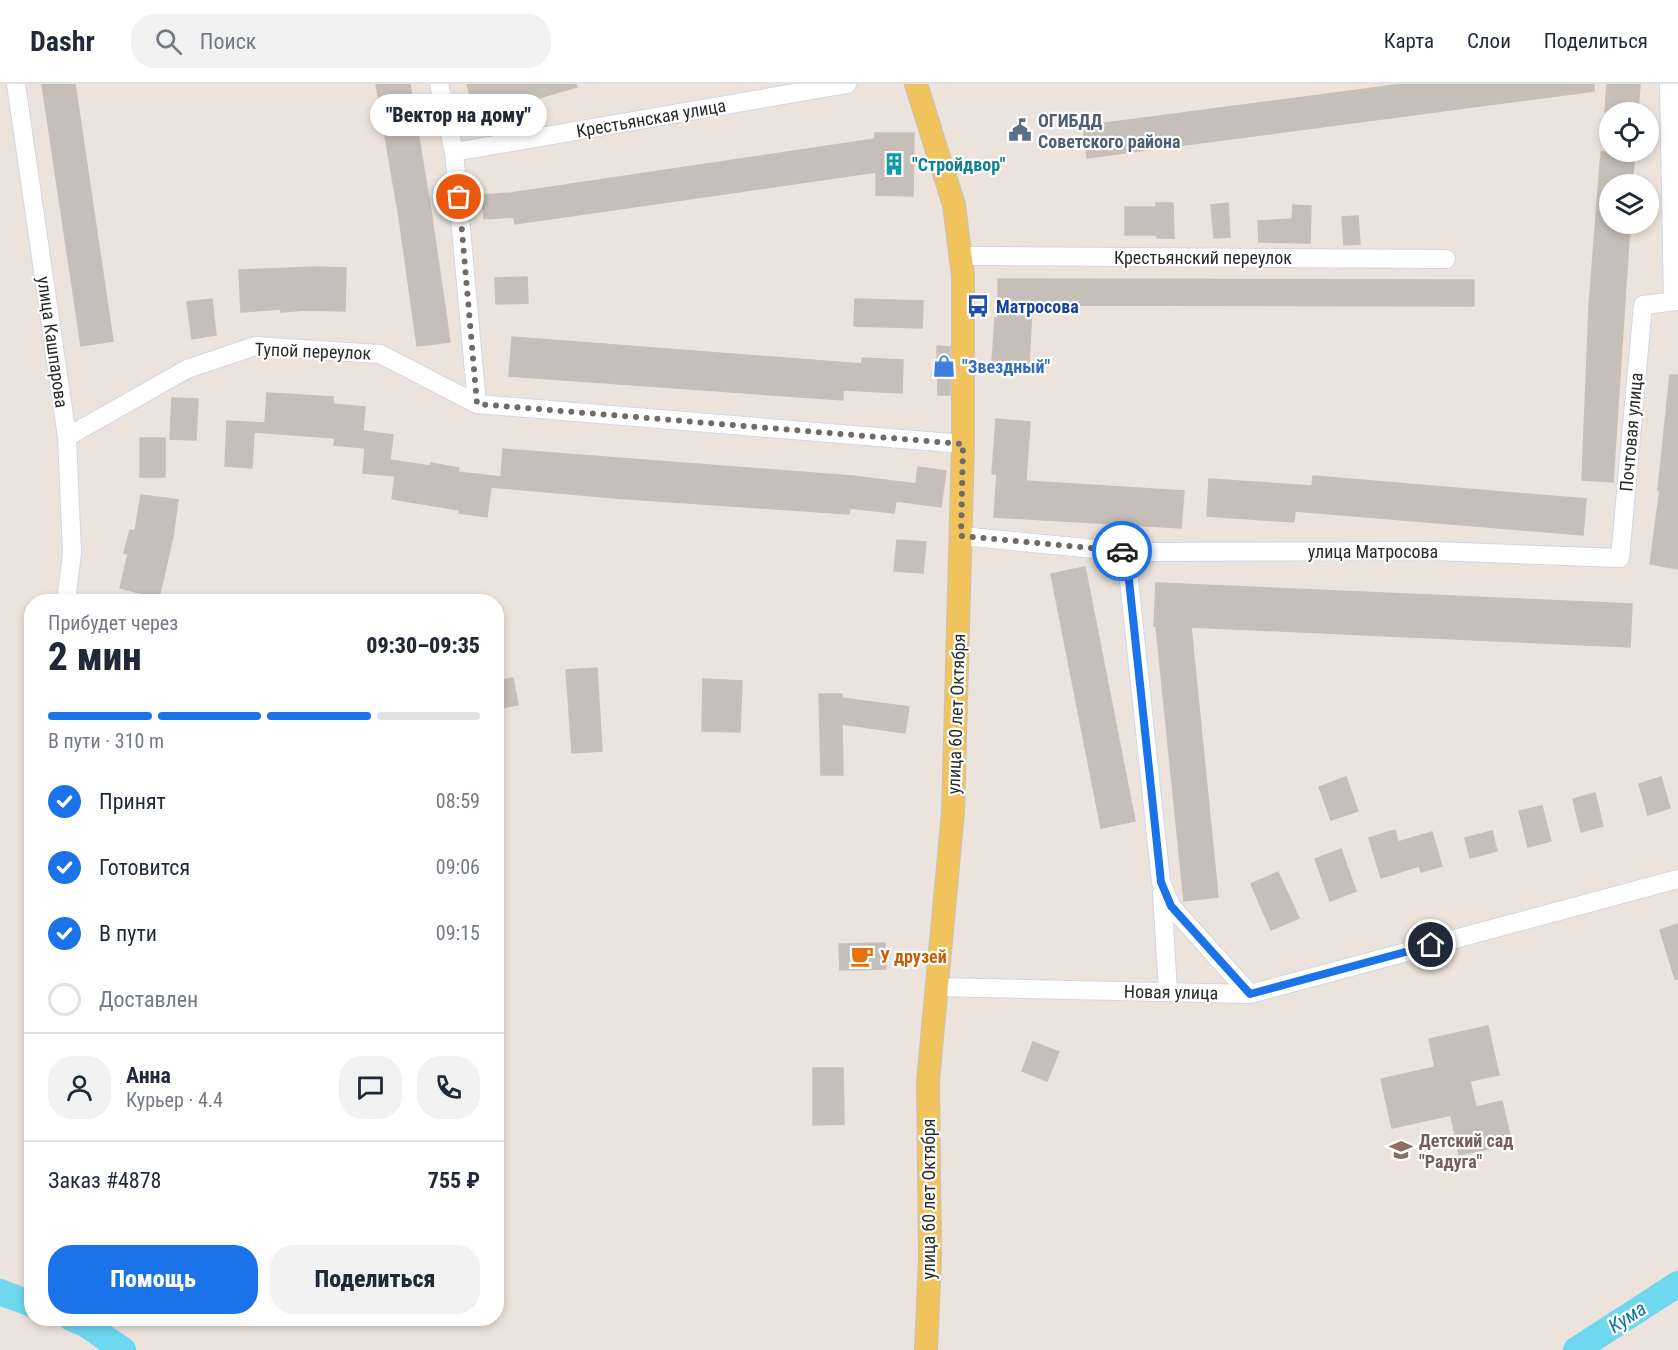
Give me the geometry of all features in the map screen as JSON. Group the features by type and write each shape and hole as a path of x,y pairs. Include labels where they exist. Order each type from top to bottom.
{"main road":[{"name":"улица 60 лет Октября","path":"916,84 954,205 963,276 963,444 953,812 928,1081 930,1258 926,1350"}],"street":[{"name":"улица Кашпарова","path":"16,84 68,437 72,552 67,594"},
{"path":"439,84 454,152 477,404"},
{"name":"Крестьянская улица","path":"454,152 847,84"},
{"path":"1669,84 1676,301"},
{"name":"Крестьянский переулок","path":"961,256 1446,259"},
{"name":"Почтовая улица","path":"1620,558 1643,305 1676,301"},
{"name":"Тупой переулок","path":"68,437 188,369 255,346 380,354 477,404 963,444"},
{"name":"улица Матросова","path":"961,536 1126,552 1434,551 1620,558"},
{"path":"1126,552 1161,882 1168,992"},
{"name":"Новая улица","path":"937,987 1250,994 1678,879"},
{"path":"1161,882 1171,906 1250,994"}],"building":[{"path":"42,84 75,84 113,341 81,346"},
{"path":"376,84 410,84 450,342 417,346 399,217"},
{"path":"467,84 576,84 577,87 476,116"},
{"path":"1403,84 1594,84 1594,91 1087,158 1083,126"},
{"path":"1607,84 1640,84 1639,102 1606,102"},
{"path":"875,133 914,133 913,196 876,195 876,172 515,224 514,217 484,219 482,195 511,193 875,139"},
{"path":"1600,162 1634,162 1633,174 1599,174"},
{"path":"1599,178 1599,234 1629,234 1613,482 1582,480 1589,307"},
{"path":"1156,203 1173,203 1174,238 1157,238 1157,235 1125,235 1125,207 1156,207"},
{"path":"1228,203 1230,237 1214,238 1211,205"},
{"path":"1293,205 1311,206 1310,243 1259,242 1258,221 1292,219"},
{"path":"1358,216 1360,244 1344,245 1342,217"},
{"path":"346,268 345,311 281,312 281,309 241,312 239,270"},
{"path":"527,277 528,303 496,304 495,278"},
{"path":"998,279 1474,280 1474,306 1032,305 1029,365 992,363 995,318 998,318"},
{"path":"212,299 216,335 192,339 187,302"},
{"path":"855,299 923,301 922,328 854,326"},
{"path":"512,337 862,364 862,358 903,360 902,393 843,390 843,400 509,376"},
{"path":"937,346 950,347 950,395 938,395"},
{"path":"1670,375 1678,375 1678,569 1650,564 1660,490 1658,490"},
{"path":"267,393 333,397 333,404 365,407 363,431 393,435 390,460 430,466 431,463 459,468 458,472 501,477 503,449 852,476 916,484 918,467 946,471 941,507 896,501 894,513 850,508 849,514 491,487 487,517 459,513 459,510 392,499 395,476 363,473 365,448 334,445 335,438 254,432 252,468 225,466 227,421 265,423"},
{"path":"172,398 198,399 196,440 170,439"},
{"path":"996,419 1030,422 1026,481 1184,491 1181,528 994,517 997,474 992,474"},
{"path":"140,438 165,438 165,477 140,477"},
{"path":"1313,476 1586,499 1583,535 1295,511 1294,522 1207,516 1209,479 1312,486"},
{"path":"141,495 178,500 173,536 160,594 143,594 120,588 128,554 124,553 130,530 135,531"},
{"path":"897,540 926,542 923,573 894,571"},
{"path":"1085,567 1135,821 1101,828 1051,574"},
{"path":"1156,583 1632,604 1630,647 1191,627 1218,897 1184,901 1156,626 1154,626"},
{"path":"597,668 602,751 572,753 566,670"},
{"path":"513,678 518,705 504,708 504,680"},
{"path":"703,679 742,681 740,732 702,731"},
{"path":"819,694 842,694 842,698 909,707 905,733 842,724 843,775 821,775"},
{"path":"1346,777 1358,811 1331,820 1319,787"},
{"path":"1661,777 1670,808 1648,815 1639,784"},
{"path":"1595,793 1603,826 1581,832 1573,799"},
{"path":"1542,806 1551,841 1528,847 1519,811"},
{"path":"1395,830 1398,842 1432,832 1442,866 1421,872 1419,866 1381,878 1369,838"},
{"path":"1492,831 1497,851 1470,858 1465,838"},
{"path":"1341,849 1356,891 1330,901 1315,859"},
{"path":"1278,872 1299,918 1271,930 1251,884"},
{"path":"1678,924 1678,979 1675,979 1660,930"},
{"name":"У друзей","path":"885,943 886,969 840,970 839,944"},
{"path":"1488,1026 1499,1075 1470,1081 1476,1107 1502,1101 1512,1144 1459,1155 1451,1115 1392,1128 1381,1079 1435,1067 1429,1039"},
{"path":"1033,1042 1059,1052 1047,1081 1022,1071"},
{"path":"813,1068 843,1068 844,1124 813,1125"}],"waterway":[{"name":"Кума","path":"1576,1350 1678,1284"},
{"name":"Кума","path":"0,1292 24,1301"},
{"name":"Кума","path":"88,1326 123,1350"}],"way so far":[{"path":"459,197 477,404 963,444 961,536 1122,551"}],"place":[{"name":"ОГИБДД Советского района","path":"1020,130"},
{"name":"\"Стройдвор\"","path":"894,164"},
{"name":"\"Вектор на дому\"","path":"459,197"},
{"name":"Матросова","path":"978,306"},
{"name":"\"Звездный\"","path":"944,366"},
{"name":"У друзей","path":"862,956"},
{"name":"Детский сад \"Радуга\"","path":"1401,1150"}],"route":[{"path":"1122,551 1126,552 1161,882 1171,906 1250,994 1431,945"}]}
